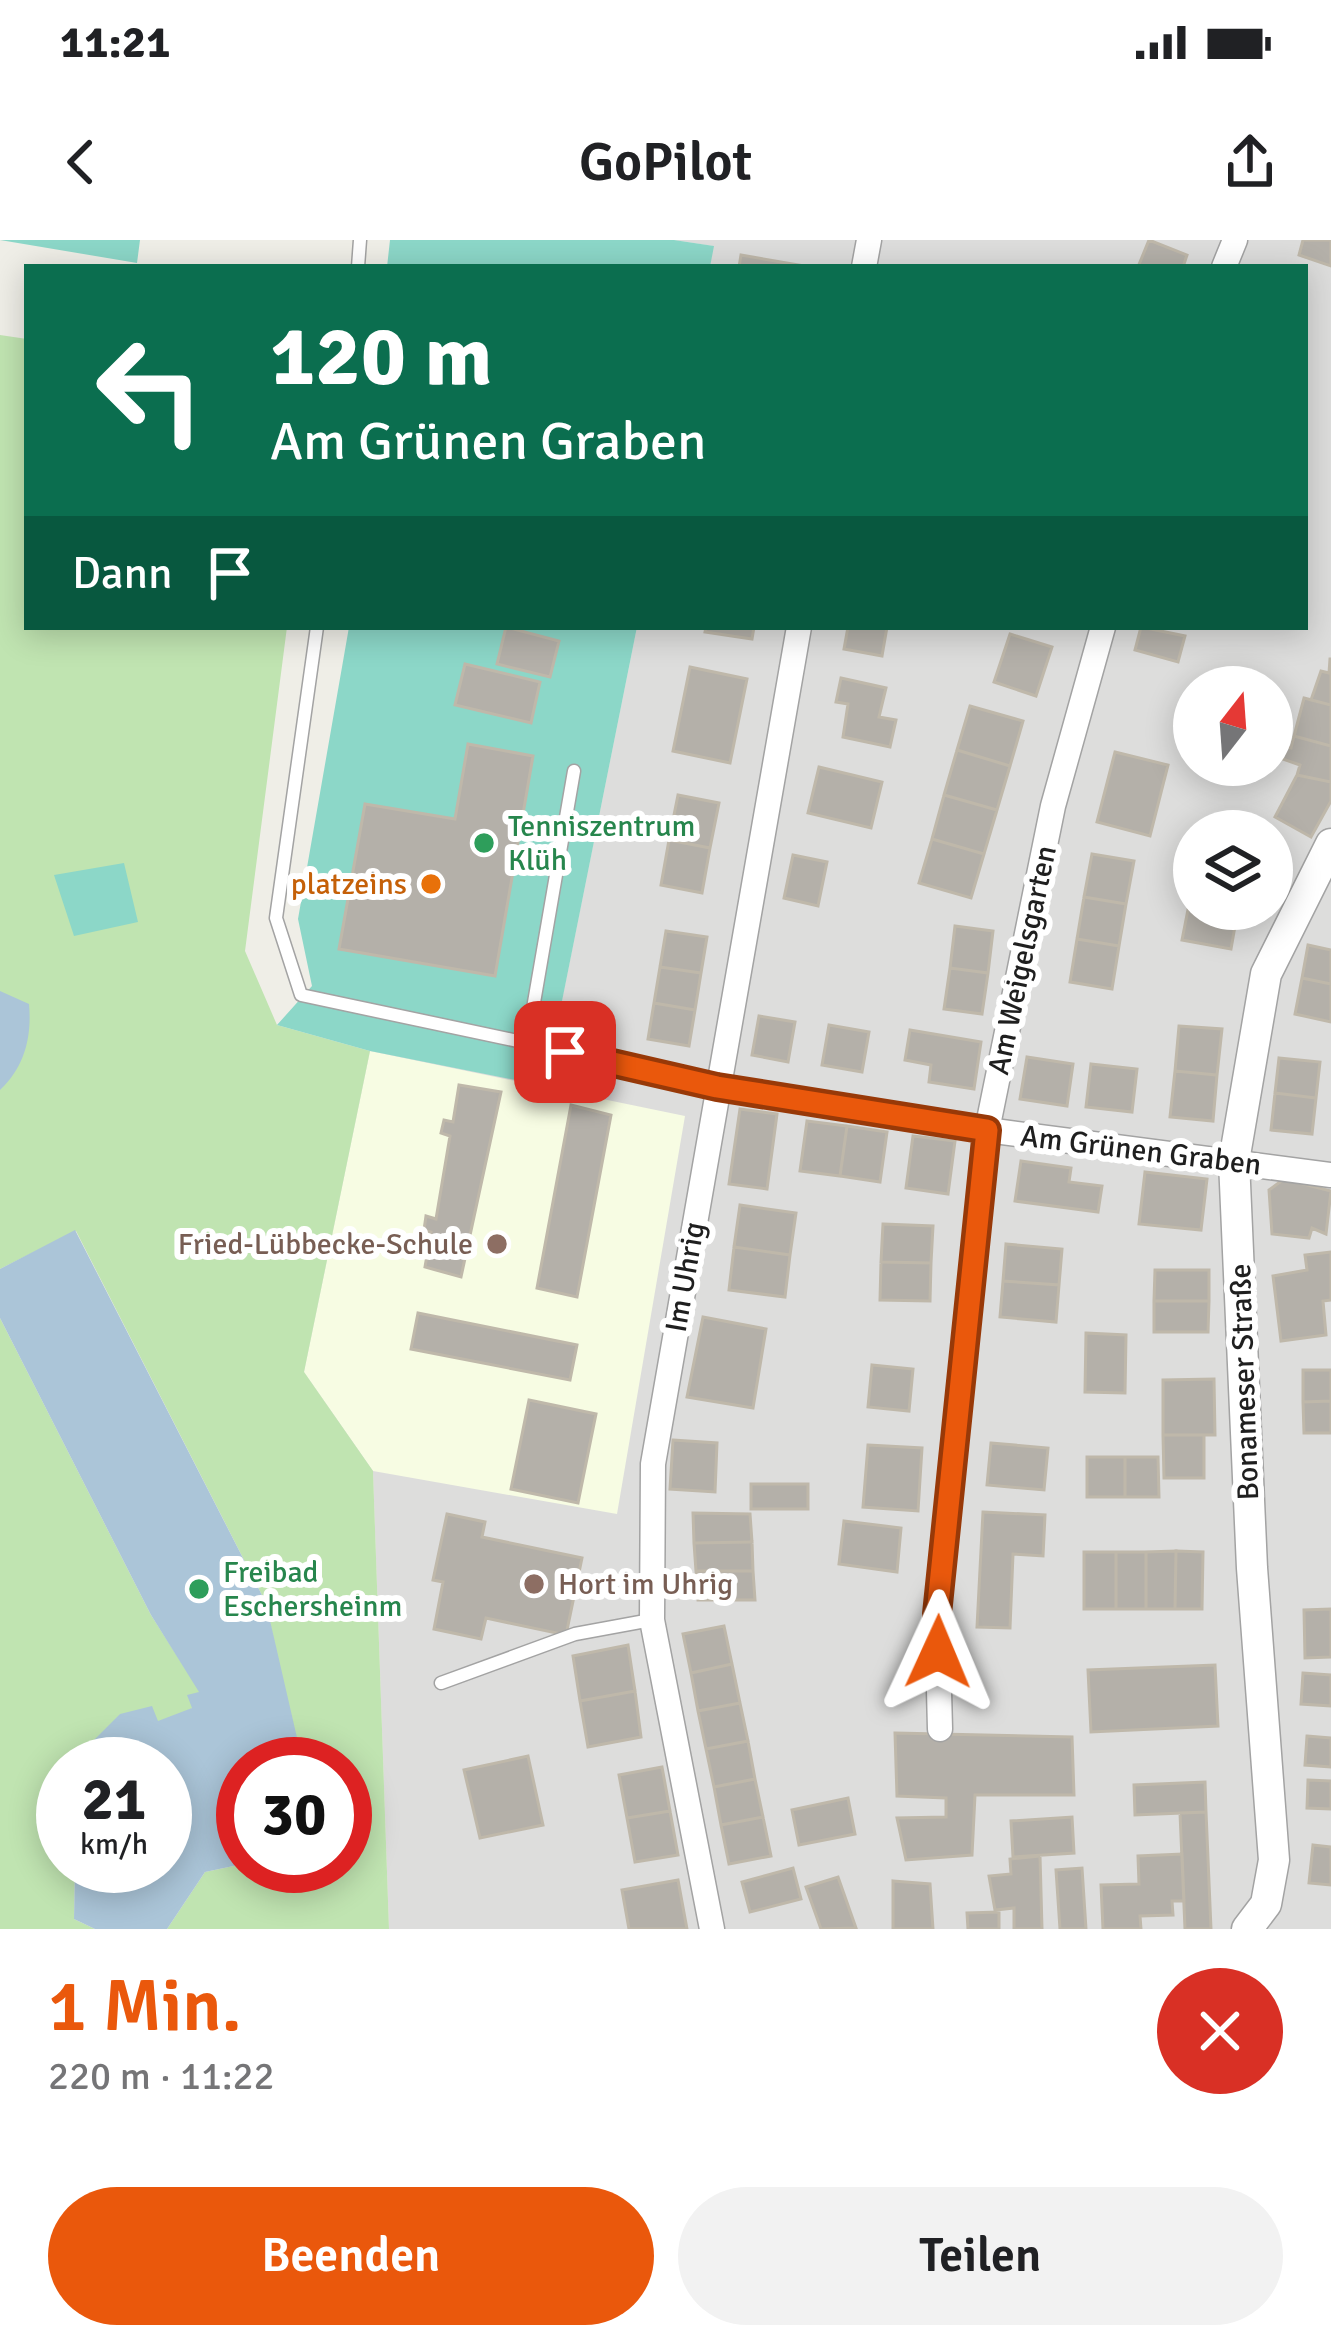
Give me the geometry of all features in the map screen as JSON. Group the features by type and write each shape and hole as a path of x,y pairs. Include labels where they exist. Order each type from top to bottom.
{"street":[{"name":"Im Uhrig","path":"712,1929 652,1620 653,1464 798,630"},
{"name":"Am Weigelsgarten","path":"940,1729 937,1614 987,1130 1054,806 1102,630"},
{"name":"Bonameser Straße","path":"1246,1929 1266,1904 1274,1860 1252,1568 1234,1161 1267,974 1331,844"},
{"name":"Am Grünen Graben","path":"527,1043 717,1087 987,1130 1331,1175"}],"lane":[{"path":"316,630 276,918 301,995 527,1043 574,771"},
{"path":"441,1683 575,1634 652,1620"}],"shaded area":[{"path":"0,240 140,240 137,263"},
{"path":"390,240 674,240 714,246 711,264 387,264"},
{"path":"674,240 1331,240 1331,1929 389,1929 373,1472 304,1372 370,1051 545,1085 636,630 1308,630 1308,264 710,264 713,246"},
{"path":"348,630 636,630 545,1086 370,1051 277,1025 312,986 298,919"},
{"path":"124,863 138,922 74,936 54,875"},
{"path":"0,991 29,1004 30,1016 21,1061 0,1090"},
{"name":"Fried-Lübbecke-Schule","path":"370,1051 685,1116 617,1514 373,1471 304,1372"},
{"name":"Freibad Eschersheinm","path":"75,1230 266,1603 297,1737 216,1737 216,1870 205,1872 192,1892 192,1737 97,1737 120,1714 152,1706 158,1721 192,1708 187,1695 199,1692 151,1615 0,1318 0,1269"},
{"name":"Freibad Eschersheinm","path":"74,1893 191,1893 167,1929 95,1929 74,1919"}],"green space":[{"path":"0,335 24,339 24,630 287,630 245,951 277,1025 370,1051 304,1372 373,1471 389,1929 167,1929 205,1872 216,1870 216,1893 372,1893 372,1737 294,1737 266,1603 76,1231 0,1269"},
{"path":"0,1318 151,1615 200,1692 193,1708 128,1737 36,1737 36,1893 74,1893 74,1919 95,1929 0,1929"}],"building":[{"path":"1149,240 1187,255 1184,264 1139,264"},
{"path":"1303,240 1331,240 1331,266 1299,255"},
{"path":"741,255 793,264 740,264"},
{"path":"505,630 559,641 550,677 497,664"},
{"path":"705,630 754,630 752,639"},
{"path":"847,630 886,630 882,656 844,649"},
{"path":"1140,630 1185,636 1178,662 1135,650"},
{"path":"1010,634 1052,647 1036,696 994,682"},
{"path":"1330,659 1331,705 1311,700 1321,671 1329,673"},
{"path":"465,664 540,682 531,723 455,705"},
{"path":"690,667 747,679 730,763 673,751"},
{"path":"841,678 886,688 879,717 896,720 890,747 843,737 848,704 836,702"},
{"path":"1304,698 1331,705 1331,746 1294,736"},
{"path":"970,706 1023,721 1010,766 957,750"},
{"path":"1294,736 1331,746 1331,782 1297,775 1300,765 1293,763"},
{"name":"platzeins","path":"468,744 533,756 495,976 339,949 365,804 455,819"},
{"path":"957,750 1010,766 997,810 944,795"},
{"path":"1115,752 1168,765 1150,836 1097,822"},
{"path":"819,767 882,782 871,828 808,813"},
{"path":"1297,775 1331,782 1331,801 1311,837 1293,827 1293,810 1279,810"},
{"path":"678,795 719,803 710,848 669,840"},
{"path":"944,795 997,810 984,854 932,839"},
{"path":"932,839 984,854 971,898 919,883"},
{"path":"669,840 710,848 702,893 661,885"},
{"path":"1092,854 1134,861 1126,904 1084,897"},
{"path":"793,855 827,862 818,906 784,898"},
{"path":"1084,897 1126,904 1119,946 1077,939"},
{"path":"955,926 993,931 988,973 950,968"},
{"path":"1184,930 1234,930 1231,949 1182,940"},
{"path":"666,931 707,937 701,973 660,967"},
{"path":"1077,939 1119,946 1112,989 1070,982"},
{"path":"1308,945 1331,950 1331,984 1302,978"},
{"path":"660,967 701,973 695,1010 654,1003"},
{"path":"950,968 988,973 982,1014 944,1009"},
{"path":"1302,978 1331,984 1331,1022 1295,1014"},
{"path":"654,1003 695,1010 689,1046 648,1039"},
{"path":"759,1016 795,1022 788,1062 752,1055"},
{"path":"829,1025 869,1032 862,1072 822,1065"},
{"path":"1179,1026 1222,1029 1217,1075 1175,1071"},
{"path":"910,1030 981,1042 974,1089 929,1082 931,1065 905,1060"},
{"path":"1027,1057 1073,1064 1067,1106 1020,1099"},
{"path":"1279,1058 1320,1062 1316,1098 1275,1093"},
{"path":"1091,1064 1137,1069 1132,1112 1086,1107"},
{"path":"1175,1071 1217,1075 1213,1121 1170,1117"},
{"path":"459,1085 501,1092 461,1277 425,1267 431,1232 424,1230 426,1216 436,1219 450,1136 441,1133 444,1120 453,1122"},
{"path":"1275,1093 1316,1098 1312,1134 1271,1130"},
{"path":"571,1105 611,1115 577,1297 537,1288"},
{"path":"740,1109 777,1114 767,1189 729,1184"},
{"path":"807,1121 847,1126 840,1176 800,1171"},
{"path":"847,1126 887,1132 880,1182 840,1176"},
{"path":"913,1136 955,1141 948,1194 906,1188"},
{"path":"1021,1161 1071,1168 1069,1182 1102,1186 1098,1212 1015,1201"},
{"path":"1145,1172 1207,1179 1201,1230 1139,1224"},
{"path":"1284,1179 1331,1191 1326,1234 1312,1228 1309,1238 1272,1234 1269,1190"},
{"path":"740,1205 796,1213 790,1255 734,1247"},
{"path":"883,1224 933,1226 931,1263 881,1262"},
{"path":"1006,1244 1062,1249 1059,1285 1003,1281"},
{"path":"734,1247 790,1255 785,1297 729,1290"},
{"path":"1331,1252 1331,1300 1323,1301 1326,1335 1281,1341 1273,1276 1307,1270 1305,1255"},
{"path":"881,1262 931,1263 930,1301 880,1300"},
{"path":"1155,1270 1209,1270 1209,1301 1154,1301"},
{"path":"1003,1281 1059,1285 1056,1322 1000,1317"},
{"path":"1154,1301 1209,1301 1208,1332 1154,1332"},
{"path":"418,1313 577,1345 570,1380 411,1349"},
{"path":"703,1317 766,1329 753,1408 687,1397"},
{"path":"1086,1333 1126,1335 1125,1393 1085,1392"},
{"path":"872,1365 913,1369 909,1411 868,1407"},
{"path":"1303,1370 1331,1370 1331,1401 1303,1402"},
{"path":"1214,1379 1215,1435 1163,1435 1163,1380"},
{"path":"529,1400 596,1414 578,1503 511,1489"},
{"path":"1331,1401 1331,1433 1304,1433 1303,1402"},
{"path":"1163,1435 1204,1435 1204,1478 1164,1478"},
{"path":"673,1440 717,1443 715,1492 670,1489"},
{"path":"991,1443 1048,1448 1044,1490 987,1485"},
{"path":"868,1445 922,1448 918,1511 863,1507"},
{"path":"1087,1457 1125,1457 1125,1497 1087,1497"},
{"path":"1125,1457 1158,1457 1159,1497 1125,1497"},
{"path":"751,1484 808,1484 808,1509 751,1509"},
{"path":"983,1512 1045,1515 1043,1556 1013,1554 1010,1628 977,1627"},
{"path":"693,1513 750,1514 752,1542 694,1543"},
{"path":"447,1514 485,1522 482,1537 582,1558 566,1635 486,1618 481,1639 434,1629 443,1582 433,1580"},
{"path":"844,1521 901,1528 897,1572 839,1564"},
{"path":"752,1542 753,1571 696,1571 694,1543"},
{"path":"1176,1551 1203,1552 1202,1609 1175,1609"},
{"path":"1176,1551 1175,1609 1146,1609 1146,1552"},
{"path":"1084,1552 1116,1552 1116,1609 1084,1609"},
{"path":"1116,1552 1146,1552 1146,1609 1116,1609"},
{"path":"696,1571 753,1571 755,1600 698,1600"},
{"path":"1331,1609 1331,1657 1305,1658 1304,1610"},
{"path":"724,1626 732,1664 691,1673 683,1634"},
{"path":"628,1645 635,1691 580,1701 573,1656"},
{"path":"732,1664 740,1703 698,1711 691,1673"},
{"path":"1215,1665 1218,1726 1091,1732 1088,1670"},
{"path":"1303,1673 1331,1675 1331,1706 1301,1704"},
{"path":"635,1691 641,1737 588,1747 580,1701"},
{"path":"740,1703 748,1741 706,1749 698,1711"},
{"path":"895,1733 1072,1737 1074,1795 975,1795 972,1855 906,1860 897,1818 946,1817 946,1798 897,1796"},
{"path":"1307,1736 1331,1738 1331,1767 1305,1765"},
{"path":"748,1741 755,1779 714,1787 706,1749"},
{"path":"528,1756 543,1825 480,1838 464,1770"},
{"path":"662,1767 670,1811 627,1818 619,1775"},
{"path":"755,1779 763,1817 721,1825 714,1787"},
{"path":"1308,1780 1331,1781 1331,1809 1307,1808"},
{"path":"1205,1782 1206,1812 1135,1815 1134,1785"},
{"path":"848,1798 855,1834 799,1845 792,1810"},
{"path":"670,1811 678,1855 635,1862 627,1818"},
{"path":"1206,1812 1211,1929 1185,1929 1180,1813"},
{"path":"763,1817 771,1856 729,1864 721,1825"},
{"path":"1072,1817 1074,1853 1013,1857 1011,1821"},
{"path":"1313,1845 1331,1847 1331,1885 1309,1883"},
{"path":"1182,1854 1184,1901 1172,1901 1173,1915 1140,1916 1141,1929 1103,1929 1101,1885 1139,1884 1138,1856"},
{"path":"1040,1856 1042,1929 1014,1929 1014,1908 995,1910 989,1876 1011,1874 1010,1859"},
{"path":"793,1868 801,1899 750,1912 742,1882"},
{"path":"1082,1868 1086,1929 1060,1929 1056,1870"},
{"path":"838,1877 856,1928 821,1929 806,1887"},
{"path":"678,1880 687,1929 629,1929 622,1890"},
{"path":"893,1881 930,1884 933,1929 893,1929"},
{"path":"999,1912 999,1929 968,1929 967,1913"}],"place":[{"name":"Tenniszentrum Klüh","path":"484,843"},
{"name":"platzeins","path":"431,884"},
{"name":"Fried-Lübbecke-Schule","path":"497,1244"},
{"name":"Hort im Uhrig","path":"534,1584"},
{"name":"Freibad Eschersheinm","path":"199,1589"}],"route":[{"path":"565,1052 717,1087 987,1130 937,1614 938,1652"}]}
